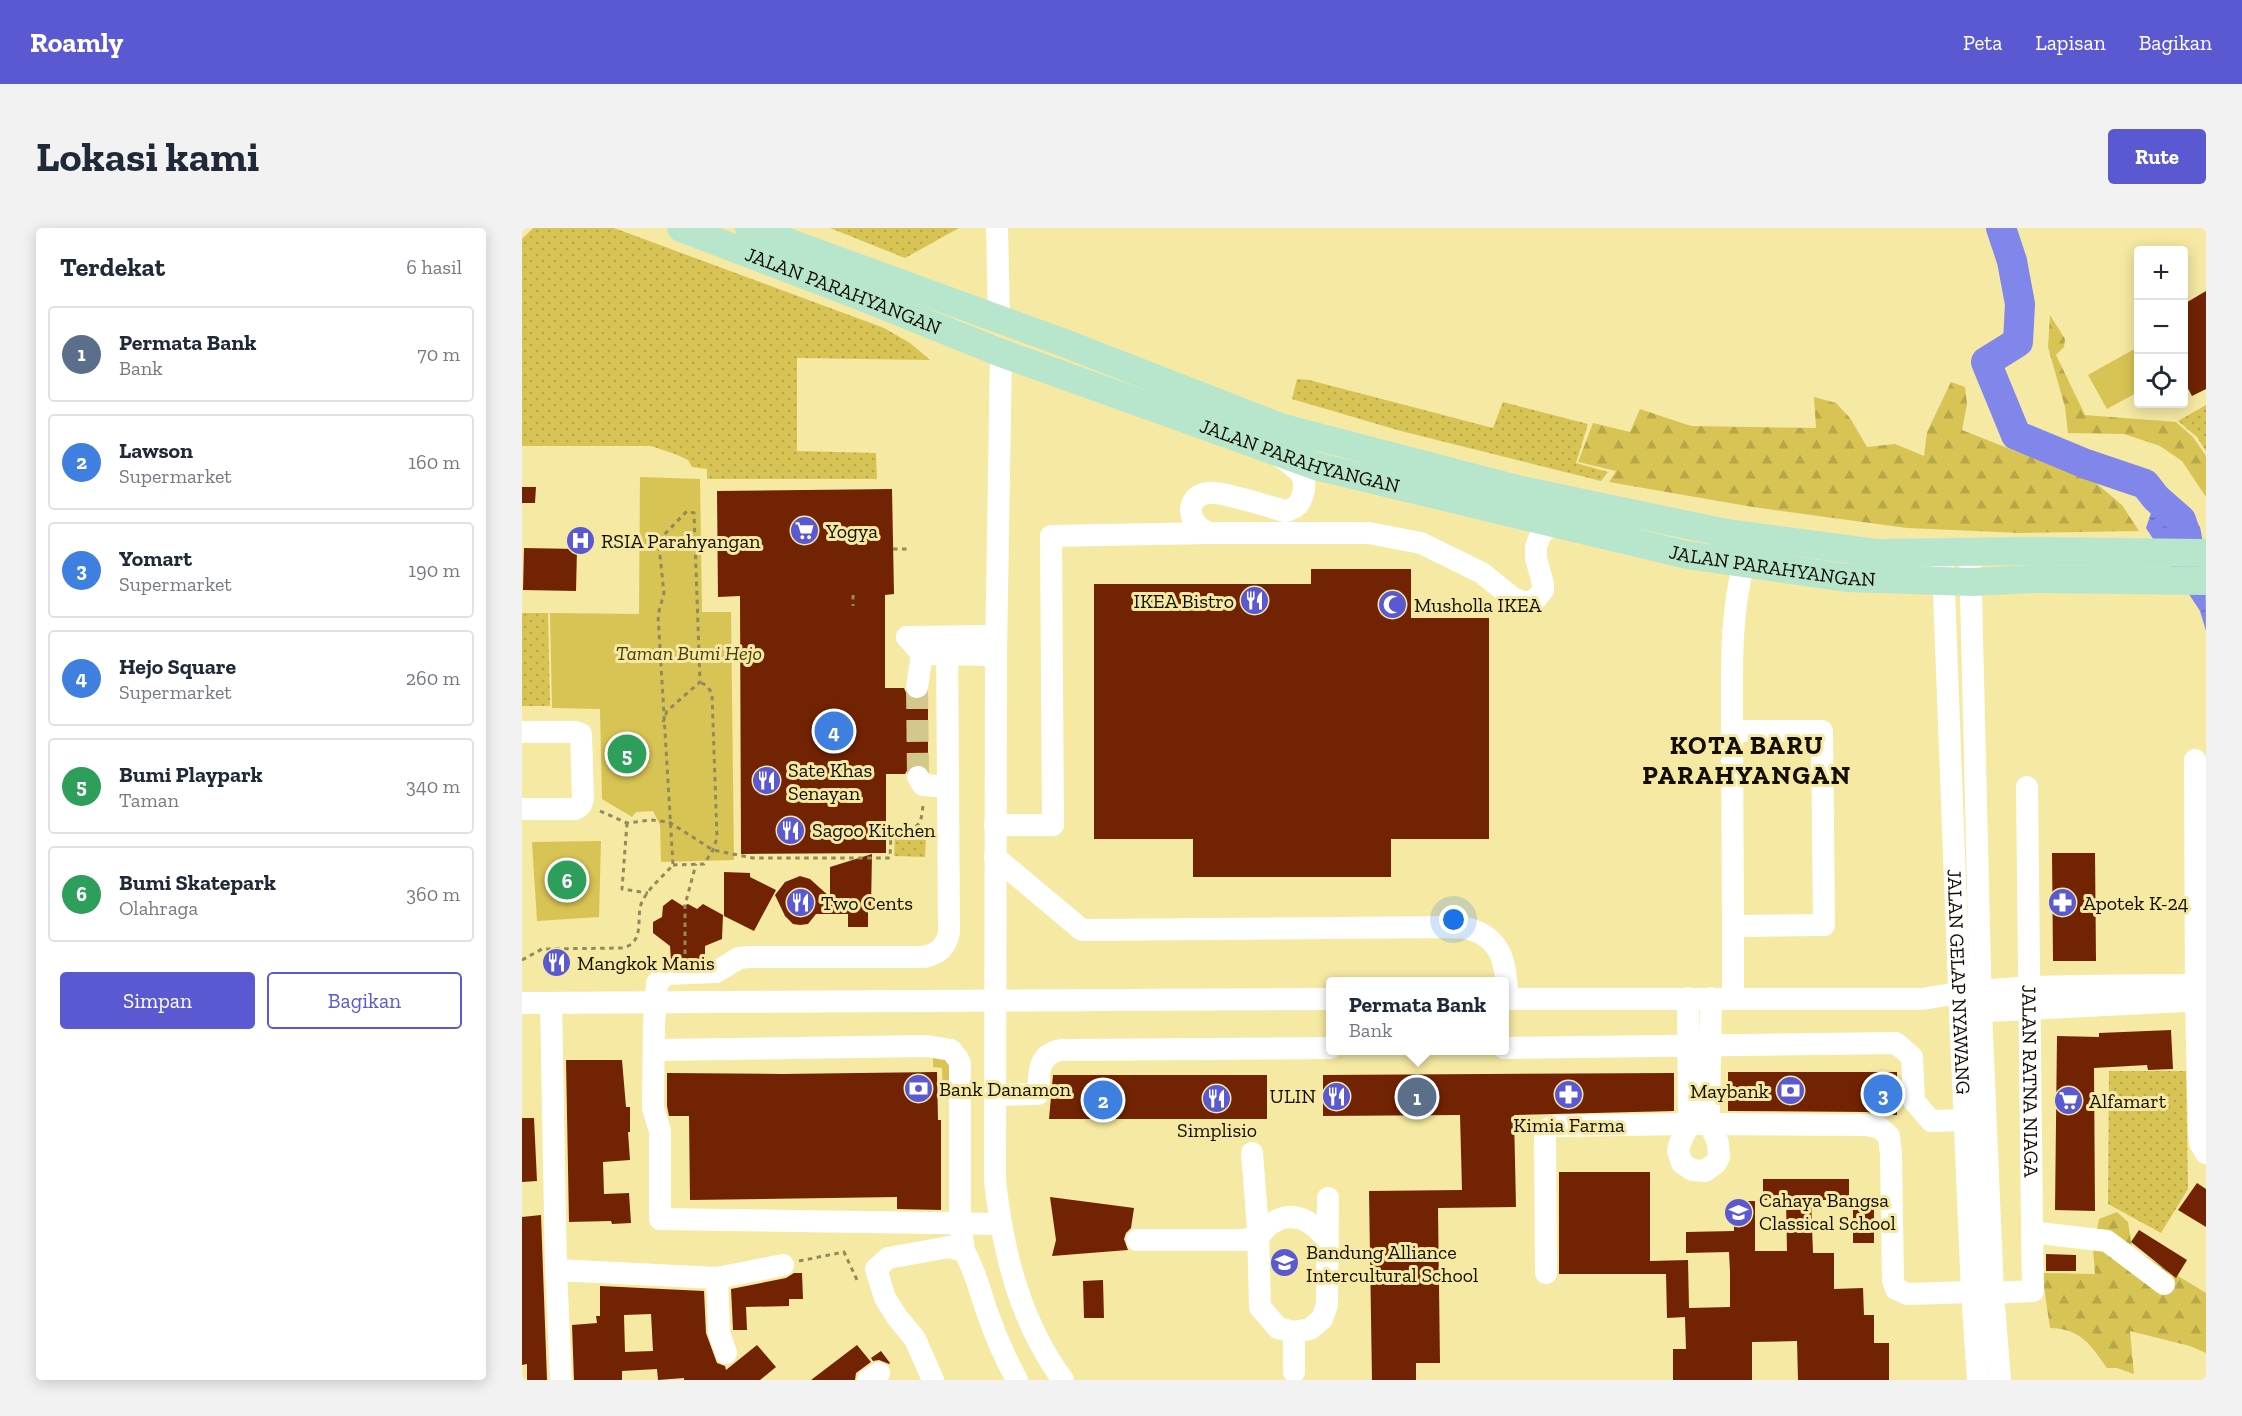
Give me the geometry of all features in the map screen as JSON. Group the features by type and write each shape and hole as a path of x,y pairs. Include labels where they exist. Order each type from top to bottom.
{"main road":[{"name":"JALAN PARAHYANGAN","path":"681,228 1001,353 1275,439 1726,533 1876,553 1943,568 1972,582 2206,581"},
{"name":"JALAN PARAHYANGAN","path":"749,228 999,319 1275,439 1319,467 1687,555 1847,578 1943,568 1970,553 2206,553"}],"street":[{"path":"997,228 999,319"},
{"path":"1001,353 996,646 995,1181 1000,1224 1010,1268 1022,1304 1047,1359 1063,1380"},
{"path":"1211,533 1198,529 1191,518 1192,505 1202,495 1215,493 1285,511 1295,509 1300,503 1306,487 1304,479 1275,439"},
{"path":"995,825 1053,825 1051,536 1369,533 1421,543 1482,573 1513,598 1524,603 1535,600 1543,590 1536,547 1545,529 1558,524"},
{"path":"1970,553 1972,582"},
{"path":"1699,1124 1733,926 1734,618 1744,563"},
{"name":"JALAN GELAP NYAWANG","path":"1943,568 1970,1002 1983,1292 1978,1380"},
{"name":"JALAN GELAP NYAWANG","path":"1972,582 1970,1002 1965,1120 1983,1292 2000,1380"},
{"path":"917,687 922,654 907,637 947,646 996,646"},
{"path":"947,646 949,932 946,943 938,954 924,957 748,957 739,958 716,972 663,976 657,983 654,1003 653,1108 660,1131 660,1219 1000,1224"},
{"path":"1732,731 1822,730 1824,914 1824,925 1733,926"},
{"path":"522,732 581,734 582,802 576,808 522,809"},
{"path":"2195,760 2201,994 2199,1129 2200,1143 2205,1152"},
{"path":"921,781 948,787"},
{"name":"JALAN RATNA NIAGA","path":"1983,1292 2033,1291 2026,787"},
{"path":"995,857 1082,930 1449,927 1470,929 1487,937 1499,951 1506,970 1506,977"},
{"path":"716,972 726,982 729,1003"},
{"path":"1509,999 1922,999 1970,1002 2029,998 2201,994"},
{"path":"1688,998 1688,1047 1699,1124"},
{"path":"522,1003 1326,999"},
{"path":"551,1003 556,1270 561,1380"},
{"path":"1509,1048 1896,1043 1912,1057 1914,1101 1931,1121 1965,1120"},
{"path":"654,1050 927,1046 951,1050 960,1065 960,1222 964,1251 972,1264 1004,1356 1017,1380"},
{"path":"995,1095 1038,1094 1040,1065 1050,1053 1061,1050 1326,1048"},
{"path":"1546,1272 1545,1134 1550,1128 1556,1126 1699,1124 1867,1125 1880,1128 1889,1136 1893,1280 1896,1289 1907,1294 1983,1292"},
{"path":"1252,1153 1260,1307 1278,1328 1294,1332 1311,1329 1322,1319 1327,1305 1328,1198"},
{"path":"1137,1240 1244,1240 1258,1236 1271,1223 1290,1217 1305,1219 1319,1228 1328,1241"},
{"path":"2032,1228 2039,1233 2107,1241 2164,1284"},
{"path":"933,1380 915,1339 885,1298 876,1269 888,1257 950,1247 964,1251"},
{"path":"556,1270 717,1278 783,1265"},
{"path":"717,1278 719,1332 726,1353"},
{"path":"1294,1332 1294,1372"}],"path":[{"path":"673,865 658,615 664,593 659,547 662,537 687,511 694,513 700,682"},
{"path":"893,549 907,549"},
{"path":"853,595 853,606"},
{"path":"663,722 667,711 700,682"},
{"path":"522,960 542,950 631,946 638,936 640,908 648,893 673,865 704,864 713,850 717,838 712,693 700,682"},
{"path":"582,802 627,824 651,820 669,822 713,850 753,858 890,858 891,835 914,830 919,825 922,816 921,781"},
{"path":"627,824 622,889 648,893"},
{"path":"685,973 685,905 696,864"},
{"path":"783,1265 844,1251 860,1285"}],"green space":[{"path":"533,228 614,228 884,328 910,343 930,360 797,358 797,451 876,453 877,479 707,479 707,469 692,467 688,460 651,446 522,446 522,239"},
{"path":"830,228 959,228 905,258"},
{"path":"2050,315 2065,339 2064,347 2056,355 2085,415 2176,422 2193,437 2206,456 2206,497 2182,461 2160,446 2124,434 2068,433 2065,407 2048,347"},
{"path":"2134,349 2134,394 2107,409 2088,375"},
{"path":"1297,379 1309,380 1493,428 1503,402 1588,424 1576,463 1608,472 1601,481 1401,431 1292,399"},
{"path":"1951,382 1965,387 1967,404 1962,430 2096,483 2122,505 2139,531 2021,533 1907,528 1753,507 1609,482 1616,471 1578,462 1593,423 1630,432 1640,409 1691,426 1816,428 1814,397 1836,403 1850,418 1867,447 1895,444 1924,456 1927,432"},
{"path":"2206,405 2206,451 2197,437 2178,421"},
{"name":"Taman Bumi Hejo","path":"640,477 700,479 702,612 731,612 734,860 661,862 660,825 653,811 636,812 632,817 602,799 600,709 552,708 550,613 639,614"},
{"path":"522,613 548,613 550,706 522,706"},
{"path":"895,837 926,838 925,857 894,856"},
{"path":"601,841 599,917 537,921 532,842"},
{"path":"933,1054 948,1055 957,1099 943,1099 942,1068 933,1067"},
{"path":"2109,1071 2186,1071 2188,1189 2161,1233 2108,1204"},
{"path":"2117,1212 2128,1222 2132,1248 2206,1293 2206,1353 2190,1346 2130,1331 2134,1374 2117,1368 2107,1368 2084,1339 2070,1331 2050,1328 2042,1273 2095,1274 2093,1250 2099,1219"}],"water":[{"path":"2168,492 2186,508 2200,527 2205,564 2206,631 2200,611 2146,528 2156,498"}],"building":[{"path":"2206,291 2206,389 2192,396 2188,388 2188,302"},
{"path":"522,487 536,487 535,503 522,503"},
{"path":"892,489 894,594 885,595 885,688 904,688 908,697 914,700 921,700 928,695 928,768 917,764 910,766 905,774 886,774 886,853 741,854 740,596 718,597 717,491"},
{"path":"524,548 577,549 576,591 523,590"},
{"path":"1311,569 1411,569 1411,618 1489,618 1489,839 1391,839 1391,877 1193,877 1193,839 1094,839 1094,584 1311,584"},
{"path":"2052,853 2095,853 2096,961 2053,961"},
{"path":"872,854 871,907 868,907 868,927 848,927 848,914 816,914 808,924 800,925 793,924 785,916 775,895 785,882 800,876 810,879 830,897 830,867"},
{"path":"724,872 750,873 750,877 776,890 754,931 724,916"},
{"path":"672,899 683,906 688,904 697,909 703,904 723,915 722,939 705,946 705,959 671,960 670,946 653,933 653,922 662,917 663,906"},
{"path":"2171,1030 2173,1069 2148,1070 2147,1065 2094,1068 2095,1211 2055,1210 2057,1036 2099,1037 2099,1033"},
{"path":"566,1060 622,1060 626,1107 630,1107 630,1132 628,1132 630,1160 603,1162 604,1194 629,1193 631,1223 569,1222"},
{"path":"937,1072 938,1120 941,1120 941,1210 897,1209 897,1197 690,1200 689,1116 669,1116 667,1073"},
{"path":"1728,1072 1897,1072 1897,1115 1867,1112 1728,1111"},
{"path":"1674,1073 1674,1111 1514,1115 1516,1207 1438,1208 1440,1363 1416,1363 1416,1380 1372,1380 1369,1191 1462,1190 1460,1115 1323,1116 1323,1075"},
{"path":"1053,1075 1267,1075 1267,1119 1049,1119"},
{"path":"522,1118 534,1118 537,1181 522,1182"},
{"path":"1559,1172 1650,1172 1650,1261 1688,1260 1689,1308 1730,1307 1730,1272 1729,1252 1686,1253 1686,1232 1734,1231 1734,1201 1755,1201 1755,1251 1787,1251 1786,1200 1763,1200 1763,1179 1849,1179 1849,1200 1811,1200 1813,1253 1834,1253 1834,1289 1863,1288 1864,1315 1874,1315 1874,1343 1889,1343 1889,1380 1798,1380 1797,1341 1752,1342 1752,1380 1673,1380 1673,1349 1686,1349 1685,1317 1667,1318 1666,1274 1559,1274"},
{"path":"2197,1183 2206,1189 2206,1227 2178,1210"},
{"path":"1050,1197 1134,1208 1131,1228 1124,1239 1128,1250 1052,1256 1056,1240"},
{"path":"1853,1199 1874,1199 1874,1243 1853,1243"},
{"path":"541,1215 547,1380 527,1380 527,1364 522,1365 522,1217"},
{"path":"2139,1230 2187,1260 2176,1278 2131,1242"},
{"path":"2046,1254 2076,1255 2076,1271 2046,1271"},
{"path":"794,1273 802,1273 803,1299 789,1299 789,1306 746,1307 747,1330 733,1330 731,1289 786,1278"},
{"path":"1103,1280 1104,1318 1084,1318 1083,1281"},
{"path":"600,1286 704,1291 706,1333 717,1363 725,1366 726,1370 757,1345 776,1367 760,1380 684,1380 684,1378 658,1380 657,1369 622,1371 622,1380 574,1380 572,1325 597,1323 596,1316 600,1316","holes":["651,1314 653,1351 625,1352 624,1315"]},
{"path":"857,1345 871,1362 856,1373 855,1380 811,1380"},
{"path":"881,1351 889,1364 879,1360 873,1361 871,1358"}],"waterway":[{"path":"2001,228 2012,261 2020,304 2018,342 1986,362 2016,435 2086,464 2145,484 2156,498 2181,520 2183,526"}],"tunnel":[{"path":"917,687 918,777"}],"place":[{"name":"Yogya","path":"805,531"},
{"name":"RSIA Parahyangan","path":"580,541"},
{"name":"IKEA Bistro","path":"1255,601"},
{"name":"Musholla IKEA","path":"1393,605"},
{"name":"Hejo Square","path":"834,731"},
{"name":"Bumi Playpark","path":"627,754"},
{"name":"Sate Khas Senayan","path":"767,781"},
{"name":"Sagoo Kitchen","path":"791,830"},
{"name":"Bumi Skatepark","path":"567,880"},
{"name":"Two Cents","path":"800,903"},
{"name":"Apotek K-24","path":"2062,903"},
{"name":"Mangkok Manis","path":"556,963"},
{"name":"Bank Danamon","path":"918,1089"},
{"name":"Maybank","path":"1790,1091"},
{"name":"Kimia Farma","path":"1569,1094"},
{"name":"Yomart","path":"1883,1094"},
{"name":"ULIN","path":"1337,1096"},
{"name":"Permata Bank","path":"1417,1097"},
{"name":"Simplisio","path":"1217,1099"},
{"name":"Lawson","path":"1103,1100"},
{"name":"Alfamart","path":"2068,1101"},
{"name":"Cahaya Bangsa Classical School","path":"1738,1212"},
{"name":"Bandung Alliance Intercultural School","path":"1285,1263"}],"district":[{"name":"KOTA BARU PARAHYANGAN","path":"1747,760"}]}
